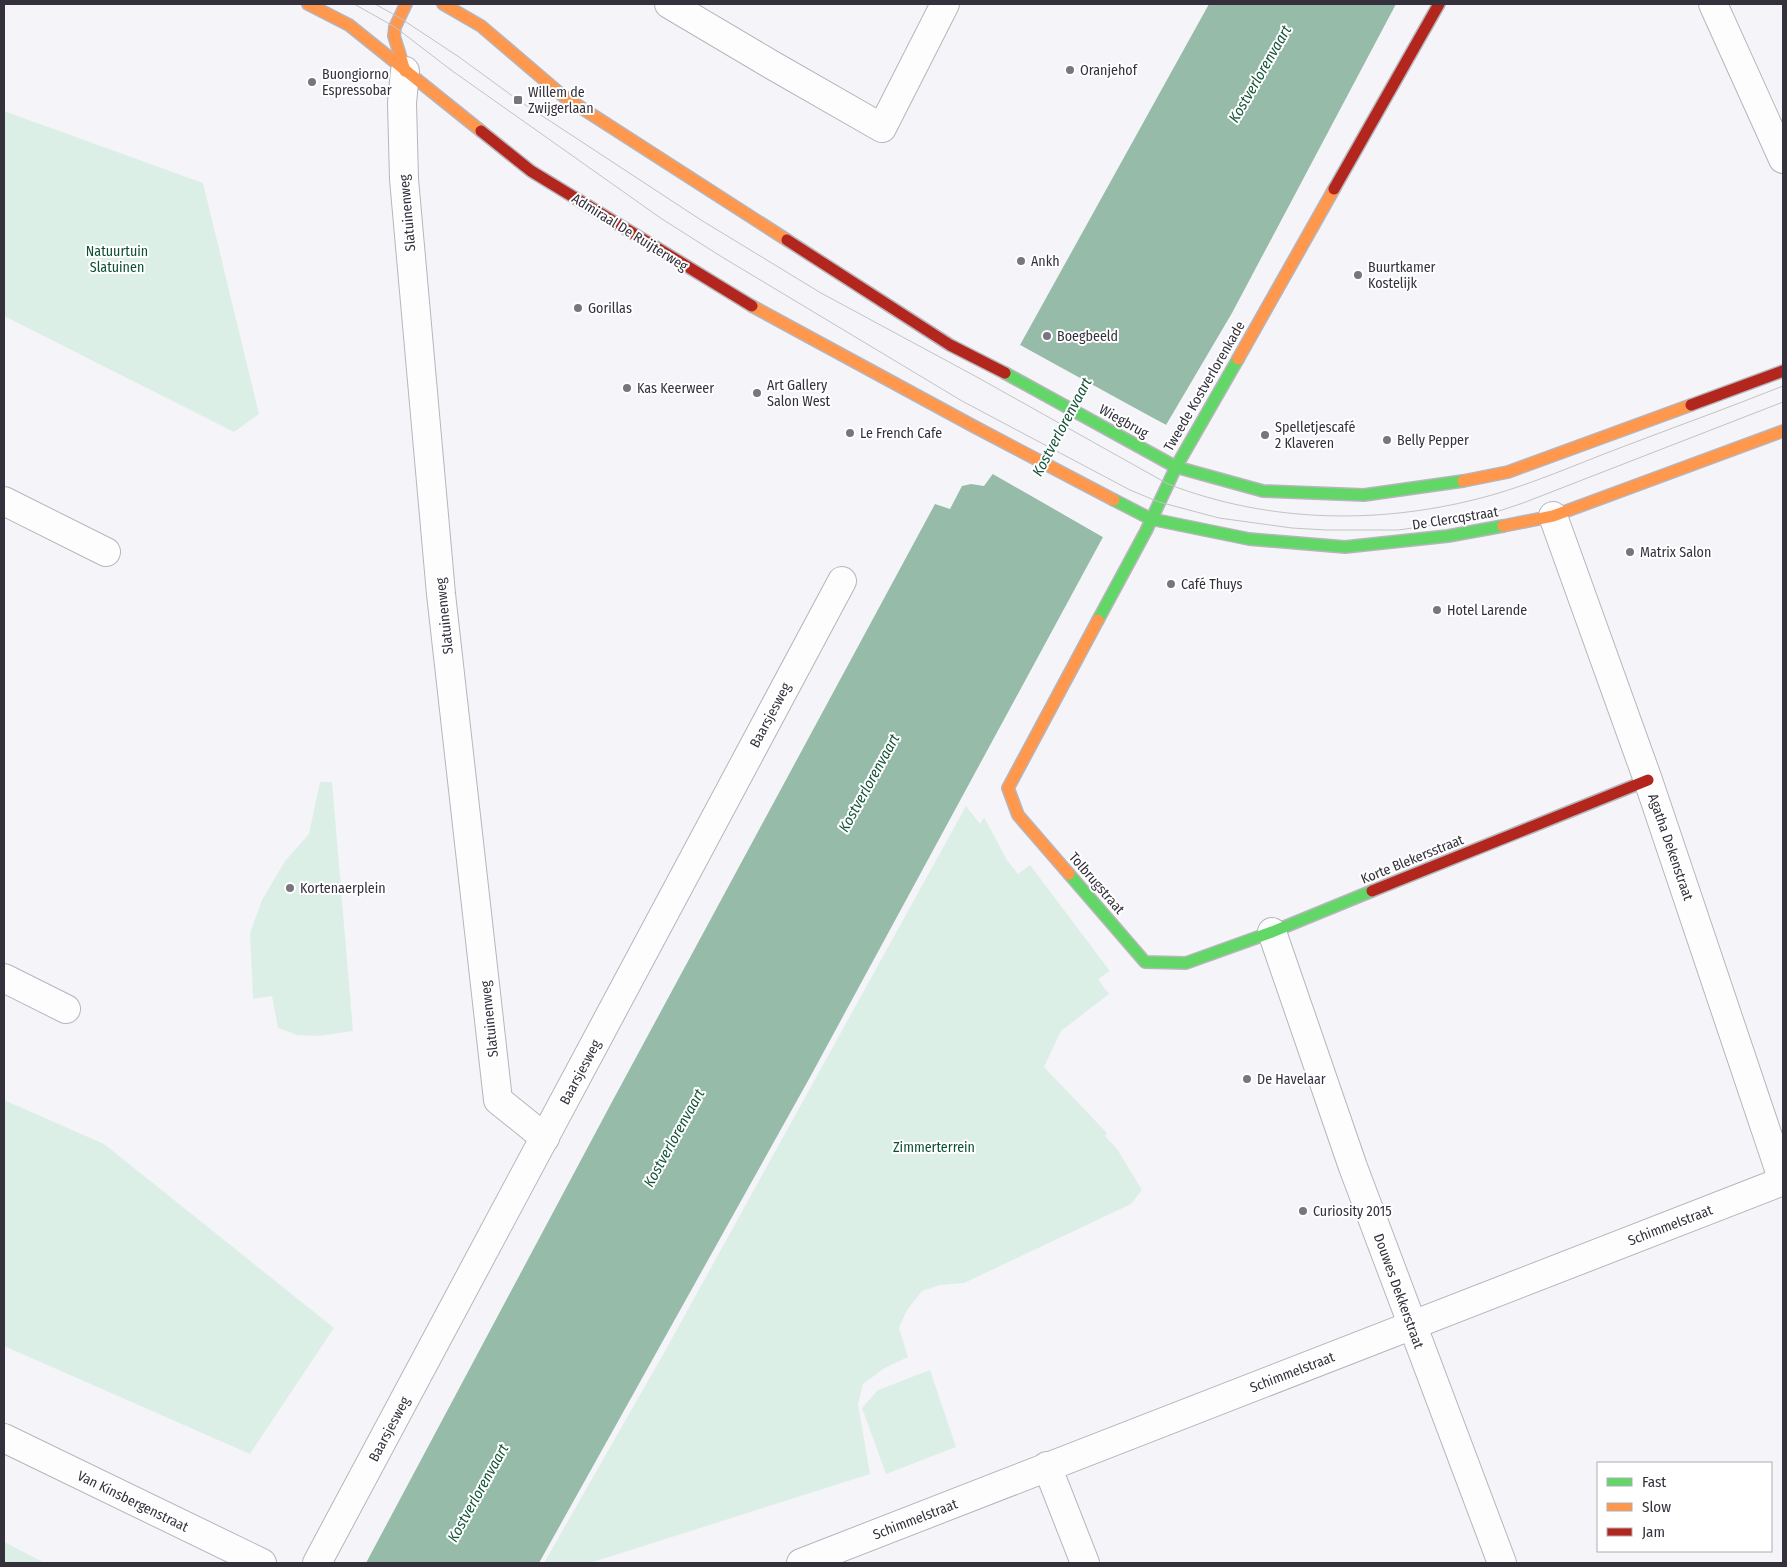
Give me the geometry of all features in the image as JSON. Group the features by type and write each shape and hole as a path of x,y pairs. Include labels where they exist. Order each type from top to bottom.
{"street":[{"name":"Admiraal De Ruijterweg","path":"308,4 349,25 539,176 708,280 790,328 1122,504"},
{"path":"405,70 394,36 395,27 406,4"},
{"name":"Wiegbrug","path":"443,4 481,26 563,96 950,345 1005,372 1176,467"},
{"path":"668,4 882,128 945,4"},
{"name":"Tweede Kostverlorenkade","path":"1008,788 1151,519 1176,467 1439,4"},
{"path":"1713,4 1783,159"},
{"name":"Slatuinenweg","path":"405,70 402,103 404,179 441,594 498,1100 545,1138"},
{"path":"1176,467 1263,491 1364,495 1451,484 1508,472 1783,371"},
{"name":"De Clercqstraat","path":"1122,504 1151,519 1249,539 1346,548 1448,536 1553,516 1783,432"},
{"path":"4,501 106,552"},
{"name":"Agatha Dekenstraat","path":"1553,516 1648,780 1783,1181"},
{"name":"Baarsjesweg","path":"317,1563 842,581"},
{"name":"Korte Blekersstraat","path":"1186,963 1272,932 1648,780"},
{"name":"Tolbrugstraat","path":"1008,788 1018,815 1145,962 1186,963"},
{"name":"Douwes Dekkerstraat","path":"1272,932 1353,1167 1502,1563"},
{"path":"4,978 66,1009"},
{"name":"Schimmelstraat","path":"802,1563 1783,1181"},
{"name":"Van Kinsbergenstraat","path":"4,1438 262,1563"},
{"path":"1047,1466 1085,1563"}],"green space":[{"name":"Natuurtuin Slatuinen","path":"4,111 203,183 259,414 234,432 4,316"},
{"path":"320,782 332,782 353,1031 319,1036 297,1035 278,1028 272,996 253,999 250,933 262,900 285,861 309,834"},
{"name":"Zimmerterrein","path":"966,806 980,824 984,817 1007,860 1018,874 1030,865 1110,971 1098,979 1109,994 1061,1031 1044,1067 1107,1133 1105,1136 1117,1149 1142,1190 1131,1204 964,1283 940,1285 922,1291 907,1310 899,1328 908,1357 883,1369 863,1384 858,1404 870,1474 590,1563 544,1563 665,1351"},
{"path":"4,1100 104,1144 334,1328 250,1454 4,1346"},
{"path":"930,1370 956,1447 886,1474 862,1408 878,1390"},
{"path":"4,1542 45,1563 4,1563"}],"water":[{"name":"Kostverlorenvaart","path":"1209,4 1396,4 1232,313 1166,425 1114,398 1058,511 1103,537 809,1079 539,1563 366,1563 613,1100 935,504 950,509 962,486 971,484 984,486 1000,464 1055,365 1020,345"}],"pier":[{"path":"1020,345 1166,425 1165,427 1116,401 1061,510 1104,535 1103,537 991,473 1052,366 1019,348"}],"tram line":[{"path":"354,4 395,27 451,70 662,219 722,257 962,401 1130,490 1159,502 1219,518 1292,528 1398,530 1427,526 1496,512 1523,503 1783,402"},
{"path":"375,4 400,18 459,57 518,100 701,220 821,293 975,376 1168,484 1207,497 1247,507 1329,516 1411,512 1452,505 1523,485 1783,386"}],"traffic: fast":[{"path":"1098,620 1146,531 1176,467 1238,359"},
{"path":"1005,373 1176,467 1263,491 1364,495 1463,481"},
{"path":"1114,500 1151,519 1249,539 1345,547 1448,536 1503,526"},
{"path":"1069,874 1145,962 1186,963 1272,932 1372,891"}],"traffic: slow":[{"path":"308,4 349,25 481,131"},
{"path":"405,71 394,36 395,27 406,4"},
{"path":"443,4 481,26 563,96 787,240"},
{"path":"1238,359 1334,189"},
{"path":"752,306 1114,500"},
{"path":"1463,481 1508,472 1691,405"},
{"path":"1503,526 1553,516 1783,431"},
{"path":"1069,874 1018,815 1008,788 1098,620"}],"traffic: jam":[{"path":"1334,189 1439,4"},
{"path":"481,131 531,171 752,306"},
{"path":"787,240 950,345 1005,373"},
{"path":"1691,405 1783,371"},
{"path":"1372,891 1648,780"}],"place":[{"name":"Oranjehof","path":"1070,70"},
{"name":"Buongiorno Espressobar","path":"312,82"},
{"name":"Willem de Zwijgerlaan","path":"518,100"},
{"name":"Ankh","path":"1021,261"},
{"name":"Buurtkamer Kostelijk","path":"1358,275"},
{"name":"Gorillas","path":"578,308"},
{"name":"Boegbeeld","path":"1047,336"},
{"name":"Kas Keerweer","path":"627,388"},
{"name":"Art Gallery Salon West","path":"757,393"},
{"name":"Le French Cafe","path":"850,433"},
{"name":"Spelletjescafé 2 Klaveren","path":"1265,435"},
{"name":"Belly Pepper","path":"1387,440"},
{"name":"Matrix Salon","path":"1630,552"},
{"name":"Café Thuys","path":"1171,584"},
{"name":"Hotel Larende","path":"1437,610"},
{"name":"Kortenaerplein","path":"290,888"},
{"name":"De Havelaar","path":"1247,1079"},
{"name":"Curiosity 2015","path":"1303,1211"}]}
